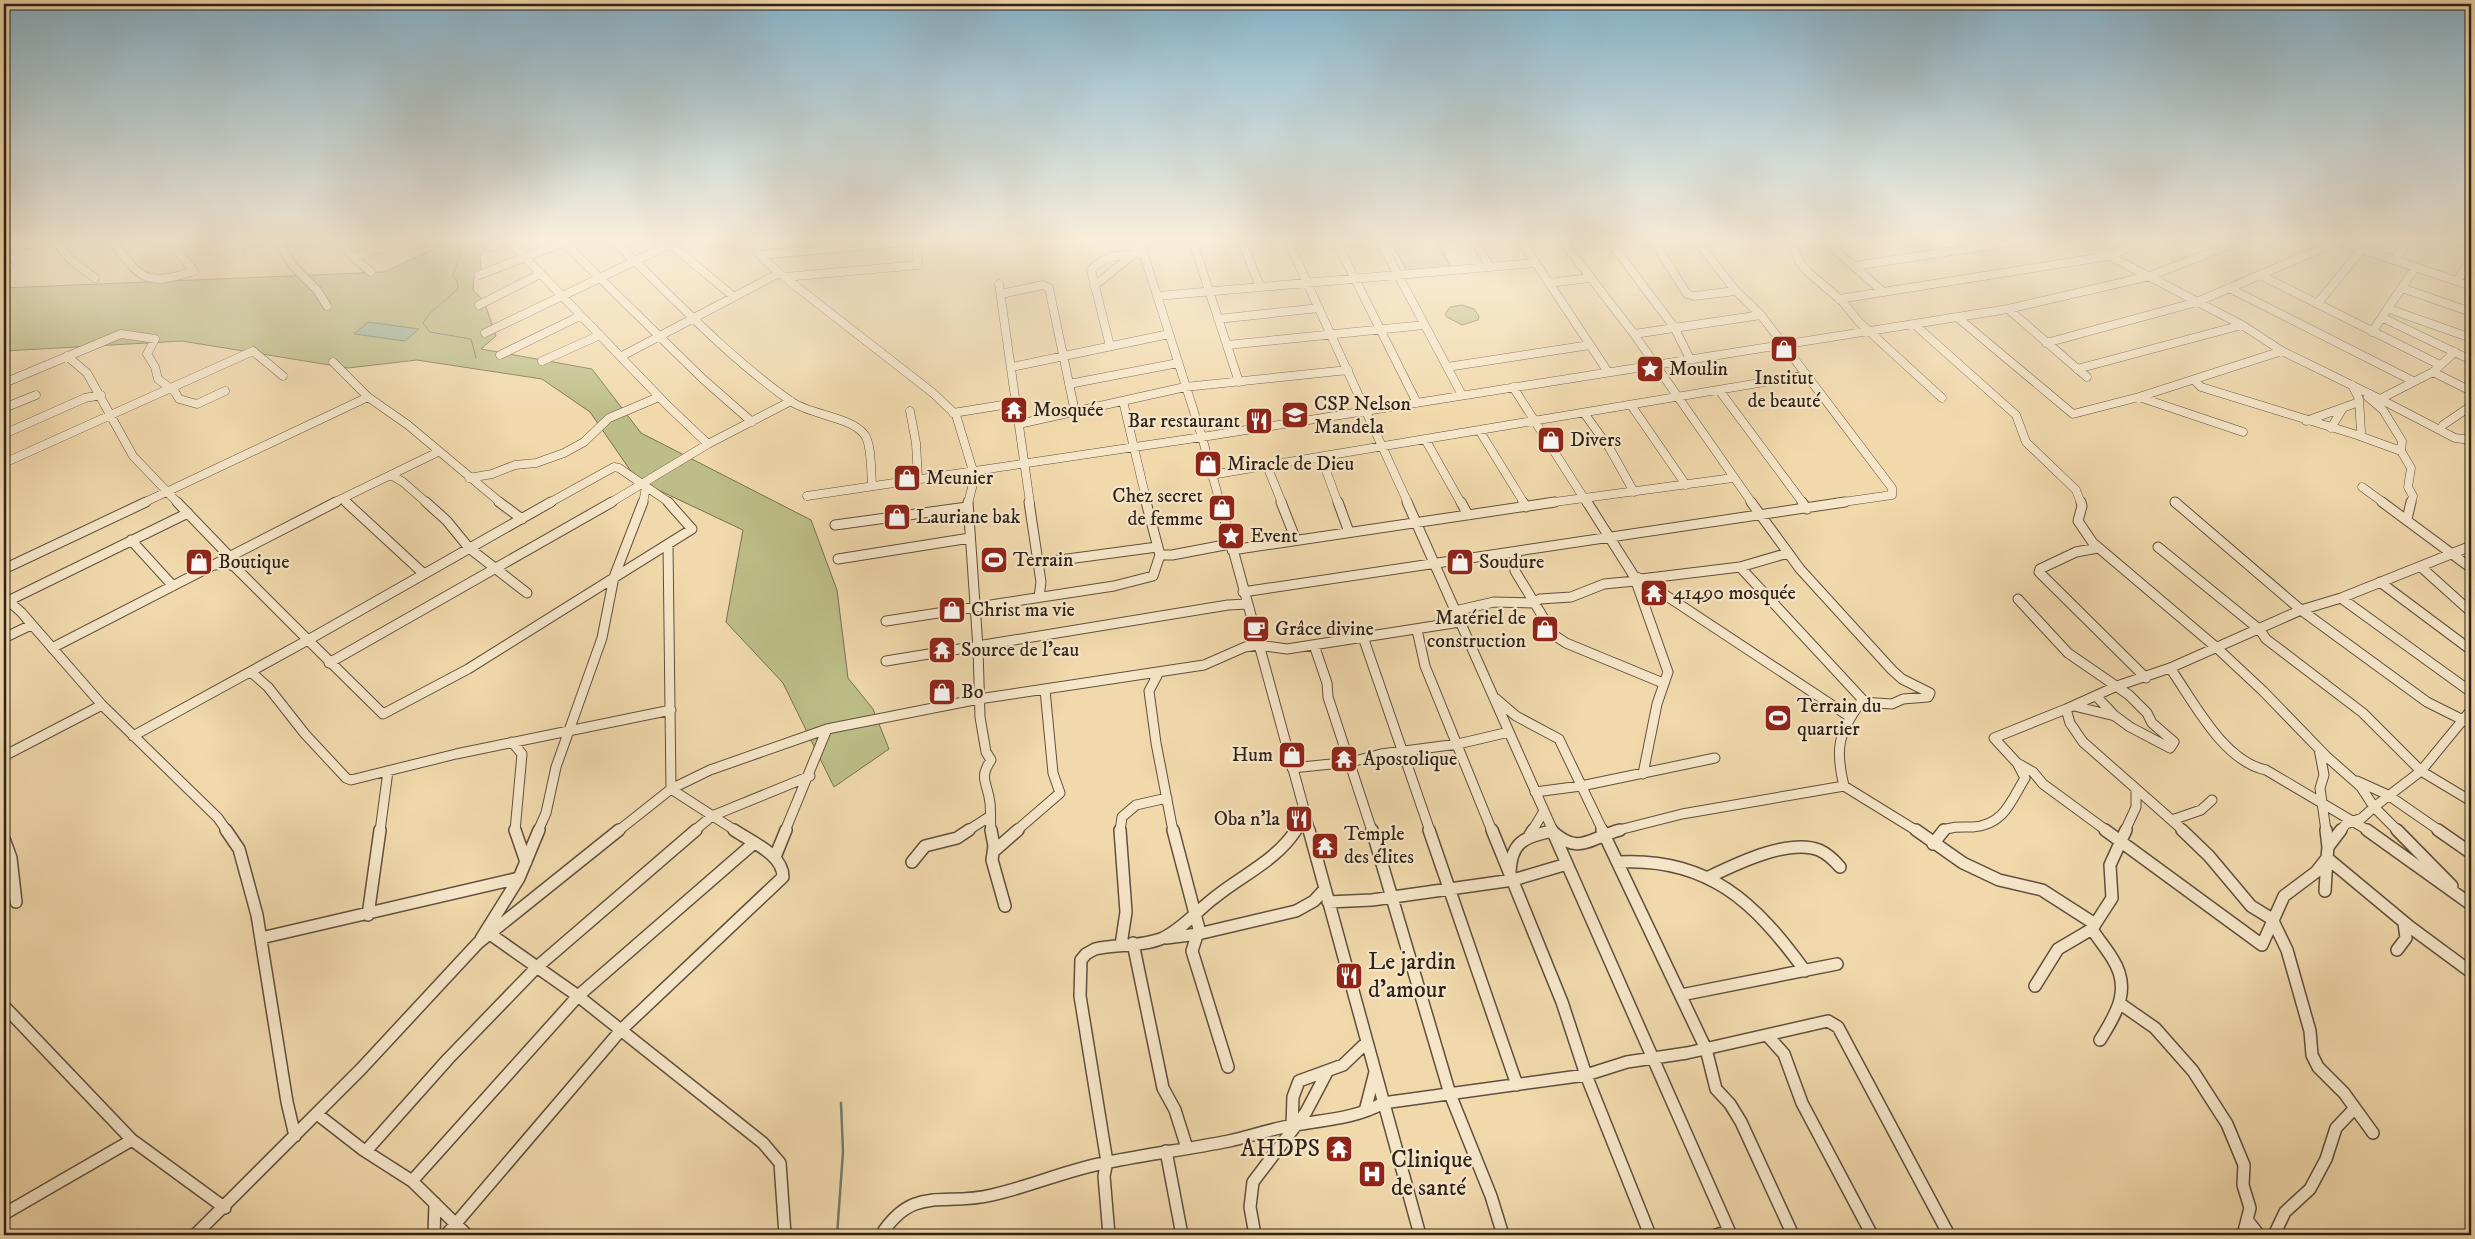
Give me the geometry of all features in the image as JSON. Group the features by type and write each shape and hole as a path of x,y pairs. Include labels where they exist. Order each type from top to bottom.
{"street":[{"path":"323,297 327,306"},
{"path":"479,305 495,297"},
{"path":"484,333 564,297 659,397 708,444"},
{"path":"618,297 703,380 752,422"},
{"path":"672,297 790,401 805,410 833,417 866,435 872,486"},
{"path":"622,356 732,297"},
{"path":"810,297 933,393 954,413 959,422 974,480 967,507 978,648 980,716 986,752 991,760 983,774 990,798 994,851 992,860 1005,906"},
{"path":"1001,297 1041,582 1039,597"},
{"path":"1050,297 1065,355 1075,412"},
{"path":"1097,297 1110,346"},
{"path":"1157,297 1202,437 1420,1235"},
{"path":"1211,297 1239,382"},
{"path":"1314,297 1416,522 1730,1233 1716,1235"},
{"path":"1364,297 1416,403"},
{"path":"1409,297 1462,396"},
{"path":"1558,297 1608,372"},
{"path":"1604,297 1634,334 1732,478 1800,569 1886,662 1894,674 1908,684 1920,687 1931,695 1903,699 1892,704 1864,701 1740,567"},
{"path":"1651,297 1674,327 1690,359"},
{"path":"1243,592 1889,496 1894,492 1784,344 1761,315 1742,297"},
{"path":"1839,298 1845,297"},
{"path":"806,496 1462,396 2008,309 2060,297"},
{"path":"2188,297 2242,325 2282,350 2354,387 2364,398 2383,410 2402,441 2401,452"},
{"path":"2046,343 2197,302 2209,297"},
{"path":"2246,297 2413,381"},
{"path":"2303,297 2440,365"},
{"path":"2317,304 2323,297"},
{"path":"2372,332 2397,297"},
{"path":"2427,297 2471,312"},
{"path":"1839,298 1870,331 1942,398"},
{"path":"1218,320 1319,308"},
{"path":"2008,309 2087,377"},
{"path":"2389,309 2471,338"},
{"path":"1634,334 1761,315"},
{"path":"500,355 580,316"},
{"path":"1957,317 2073,414 2139,397 2282,350"},
{"path":"2382,318 2471,360"},
{"path":"1914,324 2022,422 2022,435 2026,442 2076,490 2082,506 2078,517 2079,526 2098,548 2217,648 2263,691 2319,749 2361,787 2374,807 2470,904"},
{"path":"1227,345 1424,325"},
{"path":"2077,369 2242,325"},
{"path":"4,383 121,334 155,339 146,352 154,364 160,383 171,387 177,393 179,399 188,405 196,405 225,391"},
{"path":"1012,367 1169,334"},
{"path":"542,361 600,335"},
{"path":"1447,367 1590,345"},
{"path":"4,463 253,351 283,376"},
{"path":"2380,399 2433,372 2455,352"},
{"path":"67,356 87,373 101,394 102,403 111,414 120,435 134,456 230,557"},
{"path":"333,362 368,397 401,419 469,478 522,519"},
{"path":"1069,384 1178,363"},
{"path":"1019,424 1186,387 1348,370"},
{"path":"2433,372 2471,391"},
{"path":"1211,475 1807,375"},
{"path":"2194,380 2201,387 2357,435 2401,452 2411,468 2408,487 2413,496 2408,519"},
{"path":"1513,387 1607,537 1637,579 1656,642 1667,665 1668,672 1663,682 1643,774"},
{"path":"1719,390 1807,509"},
{"path":"4,434 85,398 101,394"},
{"path":"4,408 36,395"},
{"path":"4,569 368,397"},
{"path":"469,478 492,474 515,465 536,463 564,453 584,442 608,418 642,406 659,397"},
{"path":"2139,397 2243,432"},
{"path":"2357,435 2361,432 2364,398"},
{"path":"2306,420 2344,408 2364,398 2380,399 2455,438 2471,440"},
{"path":"329,663 643,485 708,444 790,401"},
{"path":"886,621 1114,586 1147,578 1155,572 1159,551 1132,447 1123,401"},
{"path":"954,413 1015,403"},
{"path":"1631,405 1686,485"},
{"path":"2443,425 2471,406"},
{"path":"2331,428 2344,408"},
{"path":"910,411 918,479"},
{"path":"1584,413 1610,449 1634,492"},
{"path":"1479,430 1526,507"},
{"path":"1425,439 1468,515"},
{"path":"52,648 342,499 438,452"},
{"path":"1321,457 1349,532"},
{"path":"1267,466 1296,540"},
{"path":"133,736 309,640 614,467 619,468 643,485 687,520 692,529 468,669 390,713 383,714 329,663 309,640 232,564 214,565"},
{"path":"391,475 403,482 447,521 469,548 527,593"},
{"path":"1038,564 1159,551 1172,555 1296,540 1732,478"},
{"path":"478,943 519,878 546,813 556,767 602,638 614,577 642,508 643,485"},
{"path":"2362,487 2408,519 2471,568"},
{"path":"342,499 424,574"},
{"path":"2175,502 2301,610 2432,705 2467,722"},
{"path":"836,526 967,507"},
{"path":"188,513 6,600 52,648 102,706 218,818 240,849 251,886 261,938 287,1102 295,1136"},
{"path":"838,559 970,538"},
{"path":"131,540 173,586"},
{"path":"668,544 672,789"},
{"path":"2471,546 2341,598 2301,610 2260,630 2170,668 2146,678 2117,686 2070,708 1994,738 2018,763 2033,772 2043,784 2262,945 2272,919 2284,896 2316,872 2346,824 2352,820 2362,818 2388,795 2421,771 2467,722 2471,710"},
{"path":"2158,547 2260,630 2266,639 2363,713 2421,771 2471,801"},
{"path":"2098,548 2090,548 2064,556 2040,569 2039,572 2146,678"},
{"path":"1517,552 1514,571 1554,635 1566,643 1663,682"},
{"path":"1455,611 1494,602 1533,603 1540,599 1571,597 1604,584 1740,567 1788,553"},
{"path":"2421,567 2471,612"},
{"path":"1637,579 1777,667 1850,717"},
{"path":"2380,582 2471,650"},
{"path":"2341,598 2471,692"},
{"path":"2018,599 2068,654 2117,686 2147,713 2152,723 2174,742 2173,746 2170,748 2161,744 2115,716 2096,696"},
{"path":"886,661 978,648 1169,614 1247,604"},
{"path":"195,1235 225,1208 317,1114 478,943 672,789 720,765 828,729 979,699 1204,665 1238,649 1258,645 1287,648 1360,641 1460,622"},
{"path":"4,638 31,625"},
{"path":"1417,630 1425,666 1562,1002 1586,1075 1650,1235"},
{"path":"1360,641 1517,1085"},
{"path":"1314,645 1327,683 1326,690 1351,762 1393,898 1450,1094 1491,1196 1503,1235"},
{"path":"2170,668 2208,718 2218,739 2238,759 2256,768 2266,770 2352,820 2470,904"},
{"path":"251,672 268,687 305,734 346,778 358,779 512,742 671,710"},
{"path":"1159,672 1150,691 1174,835 1195,912 1198,934 1193,943 1192,950 1228,1067"},
{"path":"994,851 1060,793 1060,788 1053,773 1045,690"},
{"path":"1493,696 1516,716 1559,739 1706,1049 1716,1089 1730,1104 1740,1122 1793,1235"},
{"path":"1844,786 1839,752 1839,736 1850,717 1864,701"},
{"path":"4,756 102,706"},
{"path":"2070,708 2115,716"},
{"path":"2070,708 2077,735 2116,769 2136,790 2172,820 2209,856 2251,906 2272,919 2288,950 2310,1031 2312,1056 2318,1066 2344,1093 2373,1133"},
{"path":"1501,714 1516,716"},
{"path":"775,857 828,729"},
{"path":"1292,768 1351,762 1400,750 1458,744 1508,732"},
{"path":"512,742 522,754 514,827 526,862"},
{"path":"2319,749 2324,775 2320,788 2328,852 2325,891"},
{"path":"1535,792 1581,786 1715,758"},
{"path":"1934,844 1941,832 1946,828 1952,826 1982,827 2007,811 2024,778 2018,763"},
{"path":"368,915 388,771"},
{"path":"366,1151 448,1059 537,967 712,816 810,776"},
{"path":"2352,779 2388,795 2471,853"},
{"path":"1552,831 1565,843 1576,845 1592,842 1605,834 1682,814 1844,786 1901,820 1963,863 1999,880 2042,890 2094,926"},
{"path":"446,1235 621,1030 777,885 784,874 783,867 775,857 672,789"},
{"path":"2035,986 2058,949 2094,926 2112,898 2110,865 2136,807 2136,790"},
{"path":"1167,798 1136,805 1122,817 1120,834 1127,944 1163,1088 1176,1110 1188,1148"},
{"path":"2172,820 2201,810 2212,800"},
{"path":"1530,835 1544,811"},
{"path":"912,862 925,846 963,835 990,816"},
{"path":"1162,938 1277,852 1305,816"},
{"path":"1512,876 1510,860 1519,842 1530,835 1552,831"},
{"path":"4,839 11,858 16,902"},
{"path":"412,1180 578,996 754,843"},
{"path":"1709,877 1735,864 1801,847 1818,850 1831,856 1840,867"},
{"path":"2328,852 2402,920 2471,972"},
{"path":"1618,862 1662,863 1696,871 1709,877 1756,913 1792,952 1806,971"},
{"path":"1328,902 1350,903 1393,898 1449,889 1567,864"},
{"path":"261,938 368,915 519,878"},
{"path":"1109,1235 1104,1176 1107,1162 1079,990 1081,960 1087,954 1104,947 1146,944 1162,938 1198,934 1296,911 1314,901 1325,889"},
{"path":"2397,950 2408,938 2408,932 2402,920"},
{"path":"2094,926 2095,937 2116,964 2121,980 2122,1005 2100,1040"},
{"path":"490,934 578,996 711,1100 774,1155 780,1163 782,1173 785,1235"},
{"path":"1681,995 1837,964"},
{"path":"2122,1005 2155,1028 2170,1044 2193,1071 2222,1115 2244,1165 2243,1185 2250,1208 2243,1235"},
{"path":"4,1006 132,1140 225,1208"},
{"path":"880,1235 895,1215 904,1207 914,1203 989,1196 1024,1187 1052,1176 1107,1162 1228,1141 1365,1111 1384,1103 1586,1075 1653,1057 1706,1049 1823,1021 1828,1021 1838,1026 1949,1235"},
{"path":"1767,1035 1784,1054 1802,1103 1872,1235"},
{"path":"1294,1126 1295,1086 1299,1081 1326,1074 1348,1064 1367,1042"},
{"path":"1365,1111 1375,1072"},
{"path":"1255,1235 1250,1207 1251,1188 1294,1126 1306,1112 1326,1074"},
{"path":"2274,1235 2285,1212 2310,1189 2326,1159 2336,1128 2354,1109"},
{"path":"317,1114 366,1151 412,1180 467,1235"},
{"path":"4,1214 132,1140"},
{"path":"1166,1151 1182,1235"},
{"path":"434,1235 435,1203"},
{"path":"2248,1221 2259,1235"},
{"path":"199,1235 209,1222"}],"green space":[{"path":"4,297 480,297 484,301 496,336 481,349 592,369 641,433 811,520 837,590 848,678 873,709 889,749 834,787 783,683 726,622 743,530 637,480 590,412 542,379 417,360 348,368 182,341 4,351"},
{"path":"1462,305 1474,309 1479,316 1478,320 1462,325 1445,314 1450,307"}],"shaded area":[{"path":"368,322 419,329 405,341 354,334"}],"waterway":[{"path":"449,297 430,313 423,323 430,332 471,339 476,358"},
{"path":"837,1235 843,1152 841,1103"}],"place":[{"name":"Institut de beauté","path":"1784,349"},
{"name":"Moulin","path":"1650,369"},
{"name":"Mosquée","path":"1014,410"},
{"name":"CSP Nelson Mandela","path":"1295,415"},
{"name":"Bar restaurant","path":"1259,421"},
{"name":"Divers","path":"1551,440"},
{"name":"Miracle de Dieu","path":"1208,464"},
{"name":"Meunier","path":"907,478"},
{"name":"Chez secret de femme","path":"1222,508"},
{"name":"Lauriane bak","path":"897,517"},
{"name":"Event","path":"1231,536"},
{"name":"Terrain","path":"994,560"},
{"name":"Boutique","path":"199,562"},
{"name":"Soudure","path":"1460,562"},
{"name":"41490 mosquée","path":"1654,593"},
{"name":"Christ ma vie","path":"952,610"},
{"name":"Grâce divine","path":"1256,629"},
{"name":"Matériel de construction","path":"1545,629"},
{"name":"Source de l'eau","path":"942,650"},
{"name":"Bo","path":"942,692"},
{"name":"Terrain du quartier","path":"1778,718"},
{"name":"Hum","path":"1292,755"},
{"name":"Apostolique","path":"1344,759"},
{"name":"Oba n'la","path":"1299,819"},
{"name":"Temple des élites","path":"1325,846"},
{"name":"Le jardin d'amour","path":"1349,976"},
{"name":"AHDPS","path":"1339,1149"},
{"name":"Clinique de santé","path":"1372,1174"}]}
